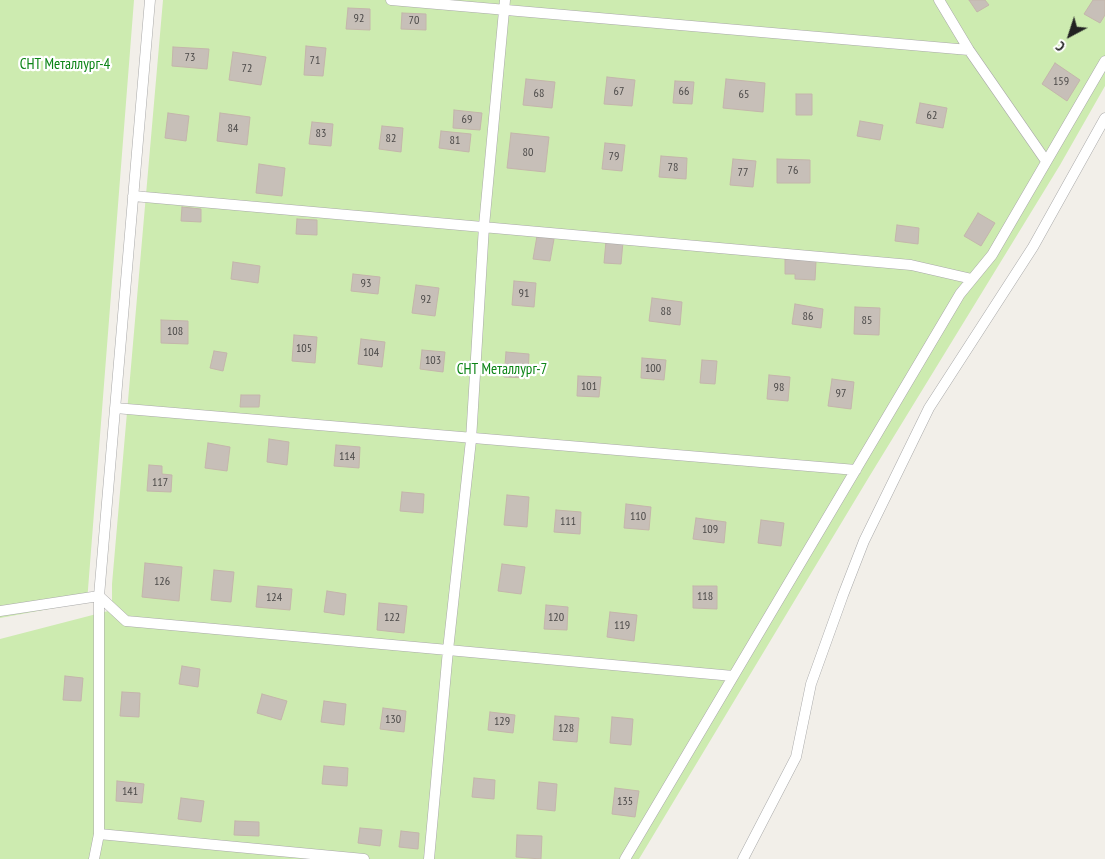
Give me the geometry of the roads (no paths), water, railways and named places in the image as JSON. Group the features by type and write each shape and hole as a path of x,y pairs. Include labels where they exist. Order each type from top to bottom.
{"lane":[{"path":"94,859 99,834 100,596 150,0"},
{"path":"391,0 505,4 969,50"},
{"path":"939,0 969,50 1046,161"},
{"path":"429,859 448,650 471,440 484,226 505,4"},
{"path":"625,859 960,294 992,255 1105,61"},
{"path":"742,859 796,757 811,684 843,595 864,541 929,408 1033,247 1105,118"},
{"path":"133,196 911,265 972,279"},
{"path":"115,408 471,440 856,470"},
{"path":"0,611 100,596"},
{"path":"100,596 126,621 733,676"},
{"path":"99,834 364,859"}],"park label":[{"name":"СНТ Металлург-4","path":"65,65"},
{"name":"СНТ Металлург-7","path":"502,370"}]}
